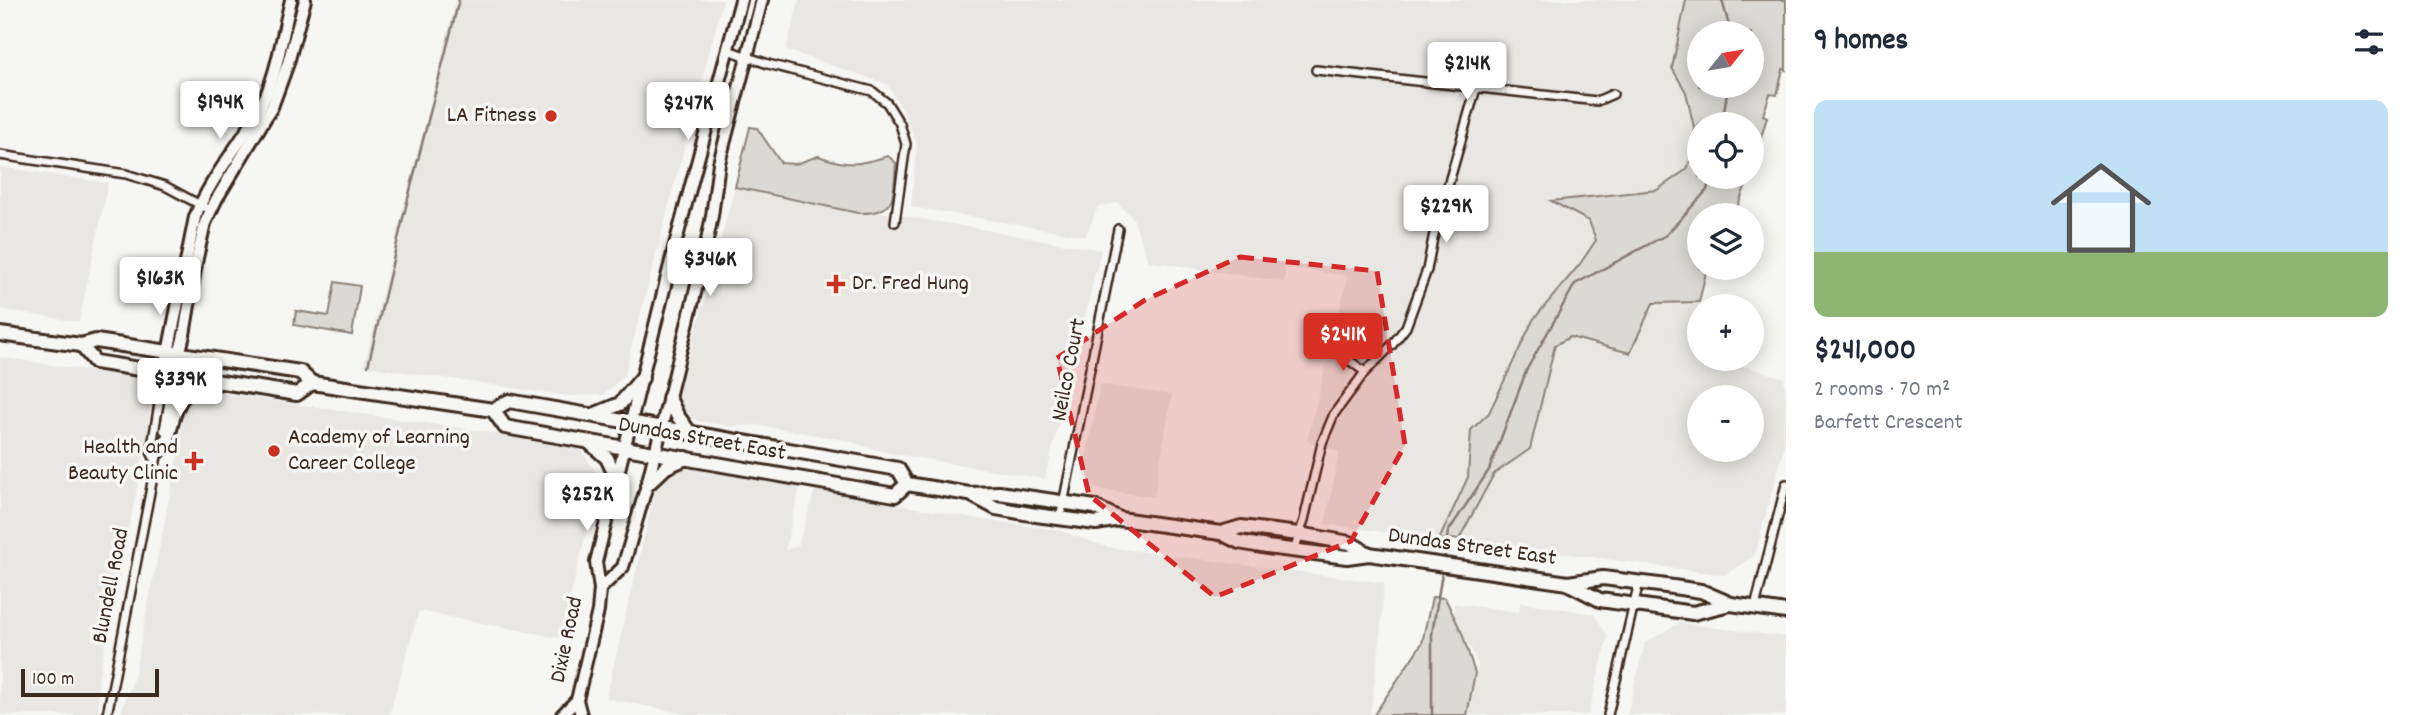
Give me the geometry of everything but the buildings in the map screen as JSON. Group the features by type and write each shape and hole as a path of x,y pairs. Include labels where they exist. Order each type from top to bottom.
{"main road":[{"path":"174,353 189,238 199,205 259,109 273,73 291,0"},
{"path":"169,374 199,249 211,211 272,107 284,77 305,0"},
{"name":"Dixie Road","path":"582,715 577,700 598,611 600,589 596,562 741,0"},
{"name":"Dixie Road","path":"600,589 622,567 647,485 712,216 719,163 762,0"},
{"name":"Dundas Street East","path":"0,334 81,345 96,341 300,372 312,383 493,410 509,401 898,469 907,484 969,494 999,493 1095,508 1120,519 1221,533 1239,542 1294,551 1347,557 1369,554 1568,583 1603,578 1639,582 1701,591 1731,604 1786,612"},
{"name":"Dundas Street East","path":"81,345 95,362 298,394 312,383"},
{"path":"591,415 620,404 642,379"},
{"path":"157,457 167,444 173,410 184,396 196,387 237,384"},
{"path":"669,398 690,433"},
{"name":"Dundas Street East","path":"493,410 505,427 895,495 907,484"},
{"path":"587,441 607,458 617,479"},
{"path":"647,485 666,467 686,458"},
{"name":"Dundas Street East","path":"969,494 996,508 1059,519 1096,523 1120,519"},
{"name":"Dundas Street East","path":"1221,533 1241,527 1300,534 1350,543 1369,554"},
{"name":"Dundas Street East","path":"1568,583 1600,600 1693,612 1731,604"},
{"name":"Dixie Road","path":"562,715 577,700"}],"street":[{"path":"728,50 859,87 872,92 887,103 900,124 906,144 895,222"},
{"path":"1316,69 1597,101 1613,94"},
{"path":"1294,551 1326,433 1334,414 1365,372 1406,327 1427,270 1433,238 1476,88"},
{"path":"0,155 126,174 165,186 211,211"},
{"name":"Neilco Court","path":"1059,519 1118,229"},
{"path":"1337,351 1365,372"},
{"name":"Blundell Road","path":"107,715 157,457 151,452 169,374"},
{"path":"1755,607 1786,484"},
{"path":"1608,715 1639,582"}],"highlighted area":[{"path":"1240,257 1377,271 1405,445 1351,541 1215,597 1089,495 1057,358 1145,300"}],"shaded area":[{"path":"456,0 723,0 624,376 603,395 568,396 364,366"},
{"path":"799,0 1686,0 1672,68 1686,91 1691,112 1687,112 1687,169 1657,190 1552,201 1589,221 1596,240 1580,264 1533,320 1489,413 1471,430 1468,477 1439,540 1325,524 1339,452 1307,441 1348,276 1286,267 1284,282 1148,261 1133,218 1118,203 1098,206 1086,236 911,207 917,143 887,84 786,50"},
{"path":"1686,0 1786,0 1786,70 1783,69 1777,95 1770,94 1764,112 1690,112 1687,98 1764,98 1764,21 1687,21 1687,96 1672,68"},
{"path":"750,127 757,128 781,163 796,164 818,156 853,164 888,156 896,163 891,201 880,210 858,213 735,187"},
{"path":"0,167 108,183 79,322 0,309"},
{"path":"1687,169 1687,189 1744,189 1739,203 1687,203 1687,280 1704,280 1701,294 1687,294 1687,302 1653,303 1630,353 1570,337 1555,345 1530,449 1494,474 1459,539 1439,540 1468,477 1471,430 1489,413 1533,320 1580,264 1596,240 1589,221 1551,201 1657,190"},
{"path":"735,187 1101,250 1045,479 889,453 844,440 758,425 728,426 698,421 687,415 679,400 680,389"},
{"path":"335,282 360,286 352,335 294,325 296,311 329,316"},
{"path":"1687,302 1687,371 1760,371 1784,378 1785,443 1755,555 1725,575 1459,539 1494,474 1530,449 1555,345 1570,337 1630,353 1653,303"},
{"path":"0,357 142,379 152,389 146,444 98,680 98,715 0,715"},
{"path":"1100,384 1172,395 1154,497 1097,489 1083,474"},
{"path":"213,392 579,448 600,477 560,638 419,611 389,715 120,715 134,677 178,453 184,409 198,395"},
{"path":"683,468 797,486 799,492 785,550 798,546 815,490 1058,530 1107,547 1384,583 1370,715 689,715 606,698 656,487 665,476"},
{"path":"1432,597 1445,598 1462,633 1475,673 1467,715 1374,715 1422,643"},
{"path":"1521,602 1594,614 1608,637 1588,715 1468,715 1478,665 1470,646 1455,637 1454,604 1519,612"},
{"path":"1680,623 1786,637 1786,715 1627,715 1645,643"}],"waterway":[{"path":"368,366 459,0"},
{"path":"1722,0 1728,21"},
{"path":"1724,112 1726,98"},
{"path":"1444,561 1448,532 1489,470 1527,369 1575,284 1666,235 1707,189"},
{"path":"1432,715 1432,634 1443,567"}],"place":[{"name":"LA Fitness","path":"551,116"},
{"name":"Dr. Fred Hung","path":"836,284"},
{"name":"Academy of Learning Career College","path":"274,451"},
{"name":"Health and Beauty Clinic","path":"194,461"}]}
